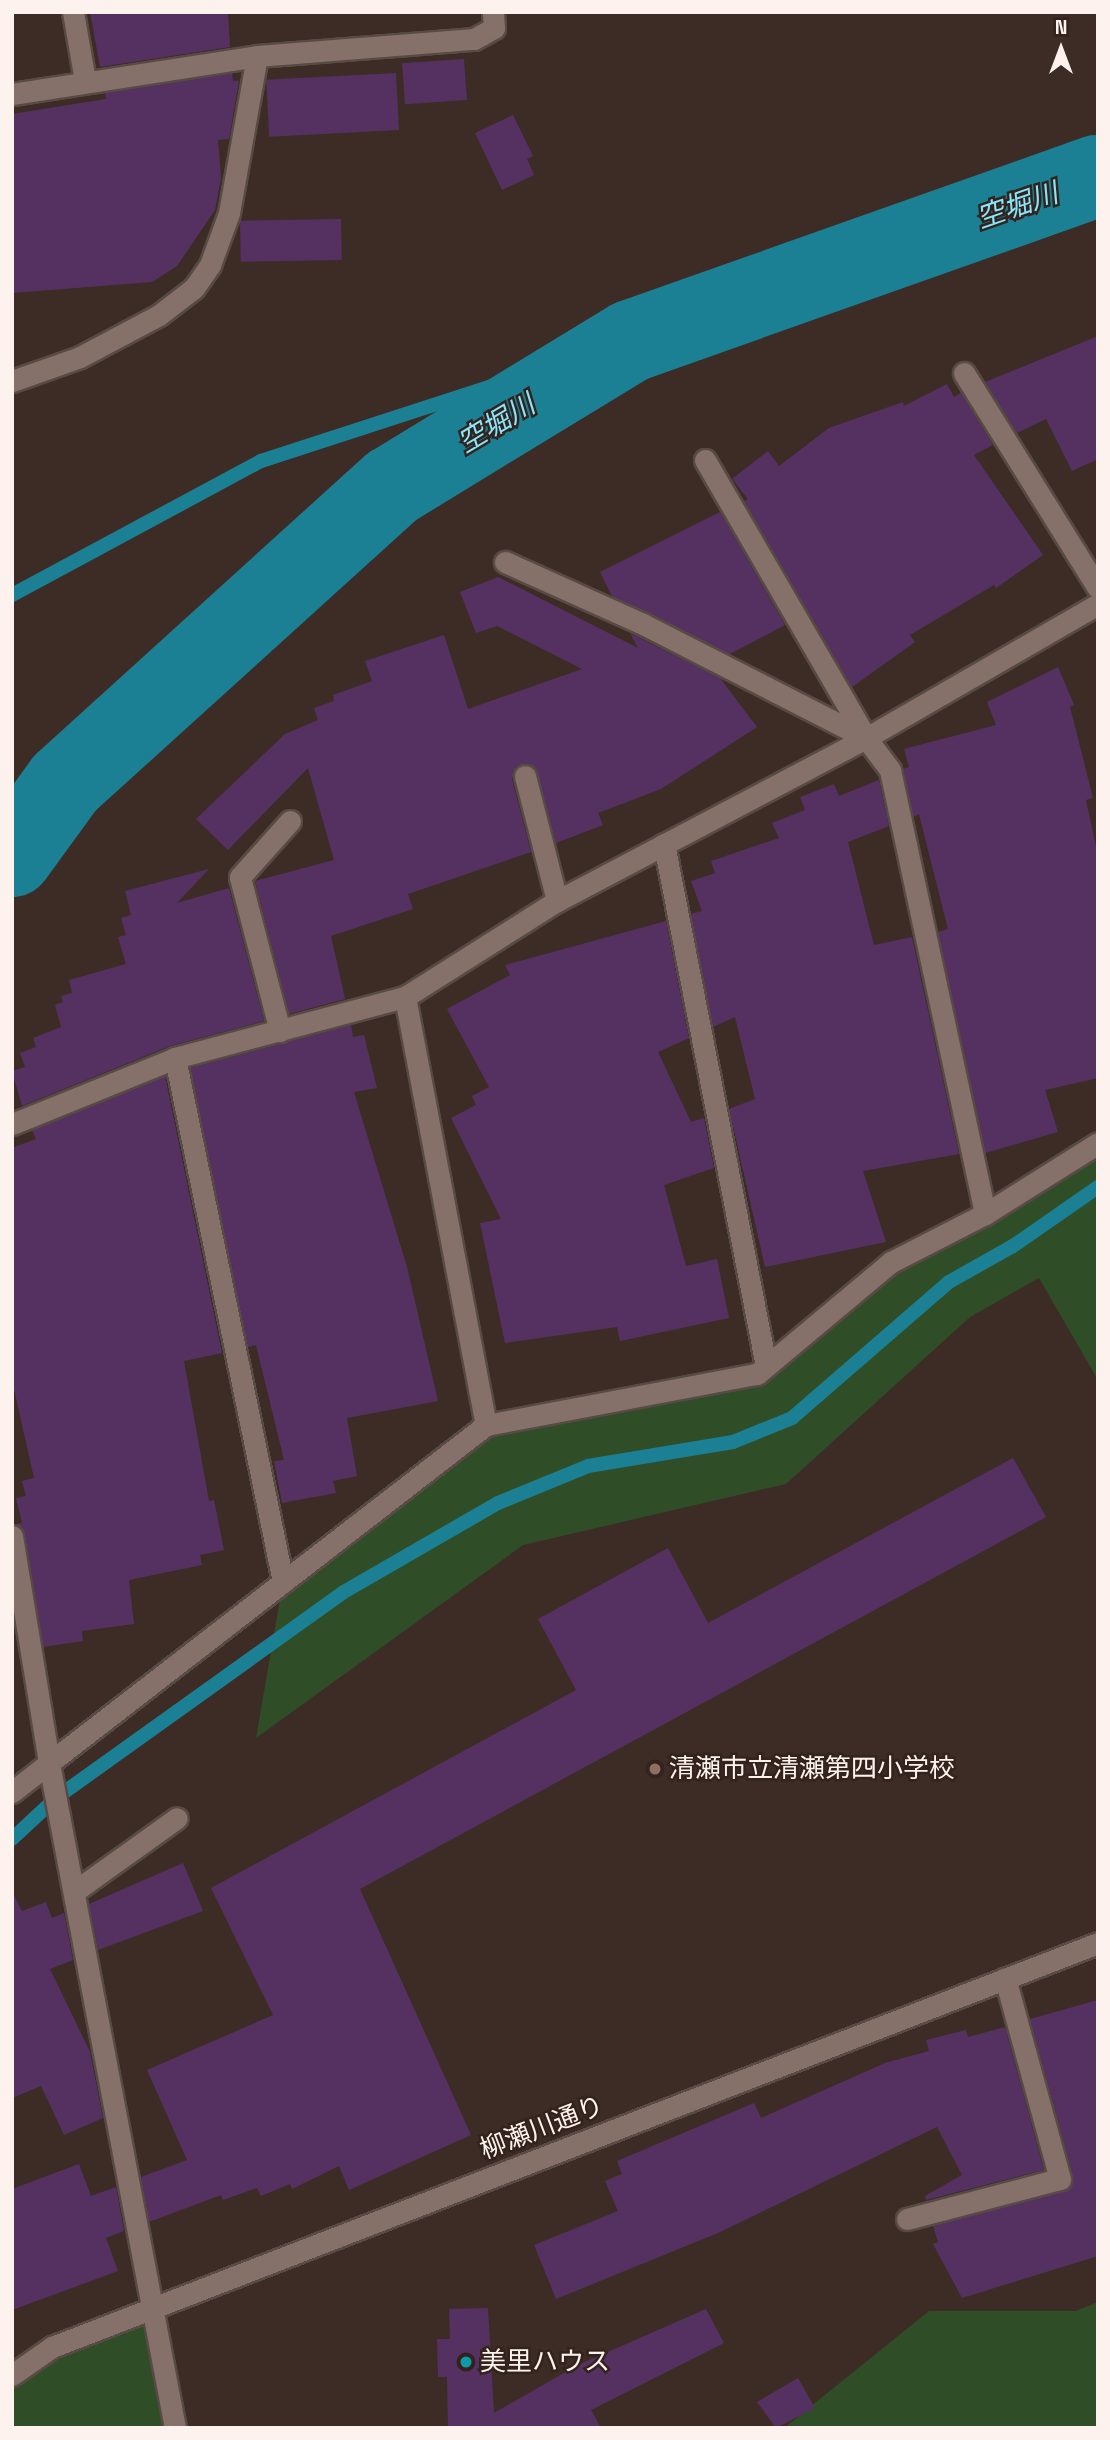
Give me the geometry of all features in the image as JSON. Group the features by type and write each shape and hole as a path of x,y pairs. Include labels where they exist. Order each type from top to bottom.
{"street":[{"path":"73,12 85,81"},
{"path":"12,94 257,56 474,39 494,28 493,12"},
{"path":"12,381 80,358 159,315 194,288 209,265 229,213 257,56"},
{"path":"964,373 1098,588"},
{"path":"705,460 866,738 890,770 985,1214"},
{"path":"505,562 643,624 866,738"},
{"path":"12,1124 175,1058 405,997 557,901 866,738 1098,604"},
{"path":"524,776 557,901"},
{"path":"280,1031 240,877 290,821"},
{"path":"664,844 766,1366"},
{"path":"405,997 486,1425"},
{"path":"175,1058 284,1582"},
{"path":"12,1792 51,1771 284,1582 486,1425 757,1374 891,1262 985,1214 1098,1143"},
{"path":"12,1536 51,1771 175,2428"},
{"path":"75,1891 177,1818"},
{"name":"柳瀬川通り","path":"12,2375 52,2347 1098,1943"},
{"path":"906,2219 1060,2179 1005,1978"}],"green space":[{"path":"1098,1143 1098,1380 1039,1278 970,1317 786,1484 523,1545 256,1738 283,1582 486,1425 766,1366 891,1262"},
{"path":"1098,2302 1098,2428 784,2428 929,2311 1076,2311"},
{"path":"154,2309 175,2428 12,2428 12,2375"}],"building":[{"path":"90,12 228,12 230,47 100,67"},
{"path":"464,59 467,100 405,104 402,63"},
{"path":"232,73 233,81 239,81 229,139 218,140 221,178 215,210 177,266 152,282 12,293 12,114 106,99 105,93"},
{"path":"396,73 399,130 269,137 266,80"},
{"path":"513,115 533,156 527,159 534,175 502,190 475,133"},
{"path":"341,219 342,260 241,262 240,221"},
{"path":"1098,336 1098,459 1072,471 1046,419 1017,433 985,382"},
{"path":"947,384 954,397 961,393 993,445 974,455 1043,555 996,588 994,585 910,635 915,642 852,687 744,501 748,499 732,479 768,451 779,466 829,428 903,402 904,406"},
{"path":"720,512 785,625 730,654 612,596 600,572"},
{"path":"498,577 638,648 630,633 720,678 757,727 661,789 598,813 603,825 556,843 537,772 529,764 516,766 512,779 531,852 408,894 413,909 331,936 345,999 289,1014 255,881 334,860 308,768 228,850 196,819 285,734 318,720 314,708 334,701 333,695 372,681 365,661 444,635 468,709 582,669 497,626 476,633 460,592"},
{"path":"1058,667 1074,705 1070,707 1093,798 1086,800 1098,856 1098,1078 1045,1090 1058,1132 985,1153 938,932 948,929 919,814 913,817 903,769 909,767 904,749 996,725 987,702"},
{"path":"879,780 889,826 848,842 874,945 912,937 959,1154 863,1171 886,1242 765,1267 729,1109 755,1099 735,1017 713,1027 691,914 702,911 691,881 715,873 711,861 779,838 772,823 805,810 800,797 834,784 839,796"},
{"path":"209,869 177,903 229,888 264,1021 170,1046 22,1106 12,1071 25,1067 20,1053 36,1047 33,1038 61,1027 55,1005 63,1002 61,996 72,993 69,980 126,964 118,937 126,935 121,918 131,915 125,891"},
{"path":"666,921 689,1038 658,1052 691,1122 704,1118 714,1168 664,1185 686,1266 717,1259 729,1318 620,1341 617,1327 505,1343 480,1223 501,1219 451,1118 476,1105 472,1096 489,1087 447,1009 510,975 505,965"},
{"path":"351,1025 353,1037 364,1035 377,1088 354,1092 407,1267 438,1401 347,1418 357,1476 333,1481 336,1493 282,1503 274,1461 284,1460 256,1345 248,1347 190,1068"},
{"path":"165,1076 222,1353 184,1361 209,1501 214,1500 224,1550 200,1555 202,1565 129,1580 134,1624 82,1631 83,1641 43,1647 25,1534 16,1524 22,1523 16,1498 26,1496 22,1481 34,1478 12,1380 12,1148 36,1139 32,1130"},
{"path":"1013,1458 1046,1517 360,1889 471,2135 349,2190 339,2166 292,2189 290,2184 261,2196 257,2188 223,2200 221,2195 149,2222 141,2177 187,2160 147,2070 273,2015 211,1888 576,1690 538,1619 668,1548 708,1623"},
{"path":"183,1863 203,1911 98,1950 89,1904"},
{"path":"12,1891 22,1911 46,1902 52,1918 64,1913 73,1960 50,1969 90,2052 103,2118 64,2135 41,2086 12,2098"},
{"path":"1098,2000 1098,2256 962,2298 933,2244 938,2242 933,2226 1070,2188 1073,2176 1030,2019"},
{"path":"1005,2027 1044,2170 926,2200 925,2196 962,2175 937,2127 718,2233 556,2299 534,2245 618,2211 605,2181 622,2174 617,2161 754,2103 761,2118 885,2063 929,2051 926,2040 966,2030 968,2037"},
{"path":"79,2164 91,2196 116,2187 124,2231 106,2238 118,2271 12,2310 12,2189"},
{"path":"488,2308 494,2413 578,2365 706,2309 724,2343 591,2410 601,2428 448,2428 447,2377 438,2377 437,2339 450,2339 449,2309"},
{"path":"798,2378 815,2408 776,2428 757,2402"}],"waterway":[{"name":"空堀川","path":"12,856 65,783 393,486 631,341 1098,176"},
{"path":"12,595 261,461 631,341"},
{"path":"12,1839 56,1798 342,1593 498,1503 588,1466 733,1442 792,1418 949,1282 1013,1246 1098,1187"}],"place":[{"name":"清瀬市立清瀬第四小学校","path":"655,1769"},
{"name":"美里ハウス","path":"466,2362"}]}
